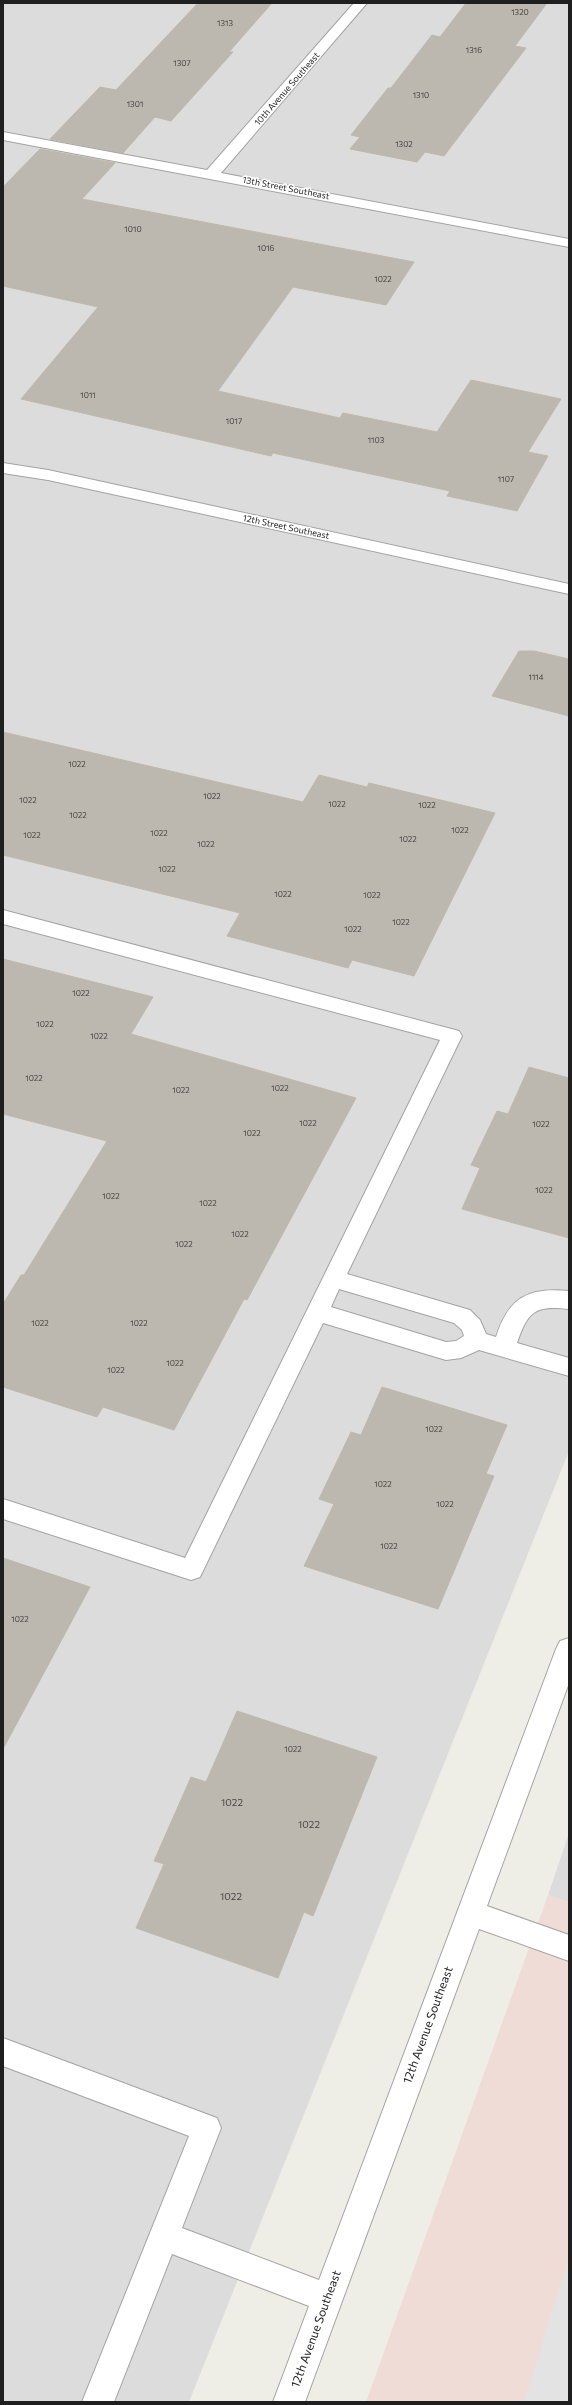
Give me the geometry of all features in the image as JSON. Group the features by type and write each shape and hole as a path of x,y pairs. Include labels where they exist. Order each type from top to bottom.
{"street":[{"name":"10th Avenue Southeast","path":"212,174 361,3"},
{"name":"13th Street Southeast","path":"3,136 212,174 569,243"},
{"name":"12th Street Southeast","path":"3,468 48,474 569,589"},
{"path":"3,917 452,1036 191,1570 3,1509"},
{"path":"333,1279 462,1316 472,1326 477,1340"},
{"path":"504,1348 519,1311 529,1304 544,1299 569,1300"},
{"path":"317,1312 446,1351 461,1349 477,1340 569,1367"},
{"name":"12th Avenue Southeast","path":"289,2402 569,1649"},
{"path":"470,1913 569,1948"},
{"path":"3,2052 207,2128 98,2402"},
{"path":"164,2236 327,2298"}],"shaded area":[{"path":"3,3 569,3 569,1451 189,2402 3,2402"},
{"path":"569,1833 569,1902 548,1895"},
{"path":"548,1895 569,1902 569,2402 366,2402"},
{"path":"569,2258 569,2402 524,2402"}],"building":[{"path":"198,3 272,3 229,52 233,52 171,121 155,117 123,153 50,139 100,87 116,90"},
{"path":"466,3 547,3 515,46 526,48 444,156 425,152 417,162 350,149 360,137 351,135 388,88 391,88 432,35 440,37"},
{"path":"40,149 115,163 82,199 414,262 386,305 293,287 218,391 340,418 343,413 437,432 471,380 561,399 528,452 548,456 517,511 447,496 450,491 273,453 271,456 21,399 98,307 3,286 3,187"},
{"path":"519,651 534,651 569,659 569,716 492,696"},
{"path":"3,732 303,802 319,775 367,787 369,783 495,813 414,976 352,960 348,968 227,936 240,913 3,855"},
{"path":"3,959 153,997 131,1034 356,1098 247,1300 244,1299 174,1430 103,1407 97,1417 3,1387 3,1304 21,1275 24,1275 107,1141 3,1114"},
{"path":"529,1067 569,1078 569,1238 462,1209 480,1168 471,1165 497,1111 508,1114"},
{"path":"382,1387 507,1425 486,1474 494,1476 438,1609 304,1566 334,1504 319,1499 351,1432 361,1435"},
{"path":"3,1558 90,1587 3,1749"},
{"path":"237,1711 377,1757 313,1916 304,1912 278,1978 136,1928 164,1864 154,1861 191,1777 206,1782"}]}
